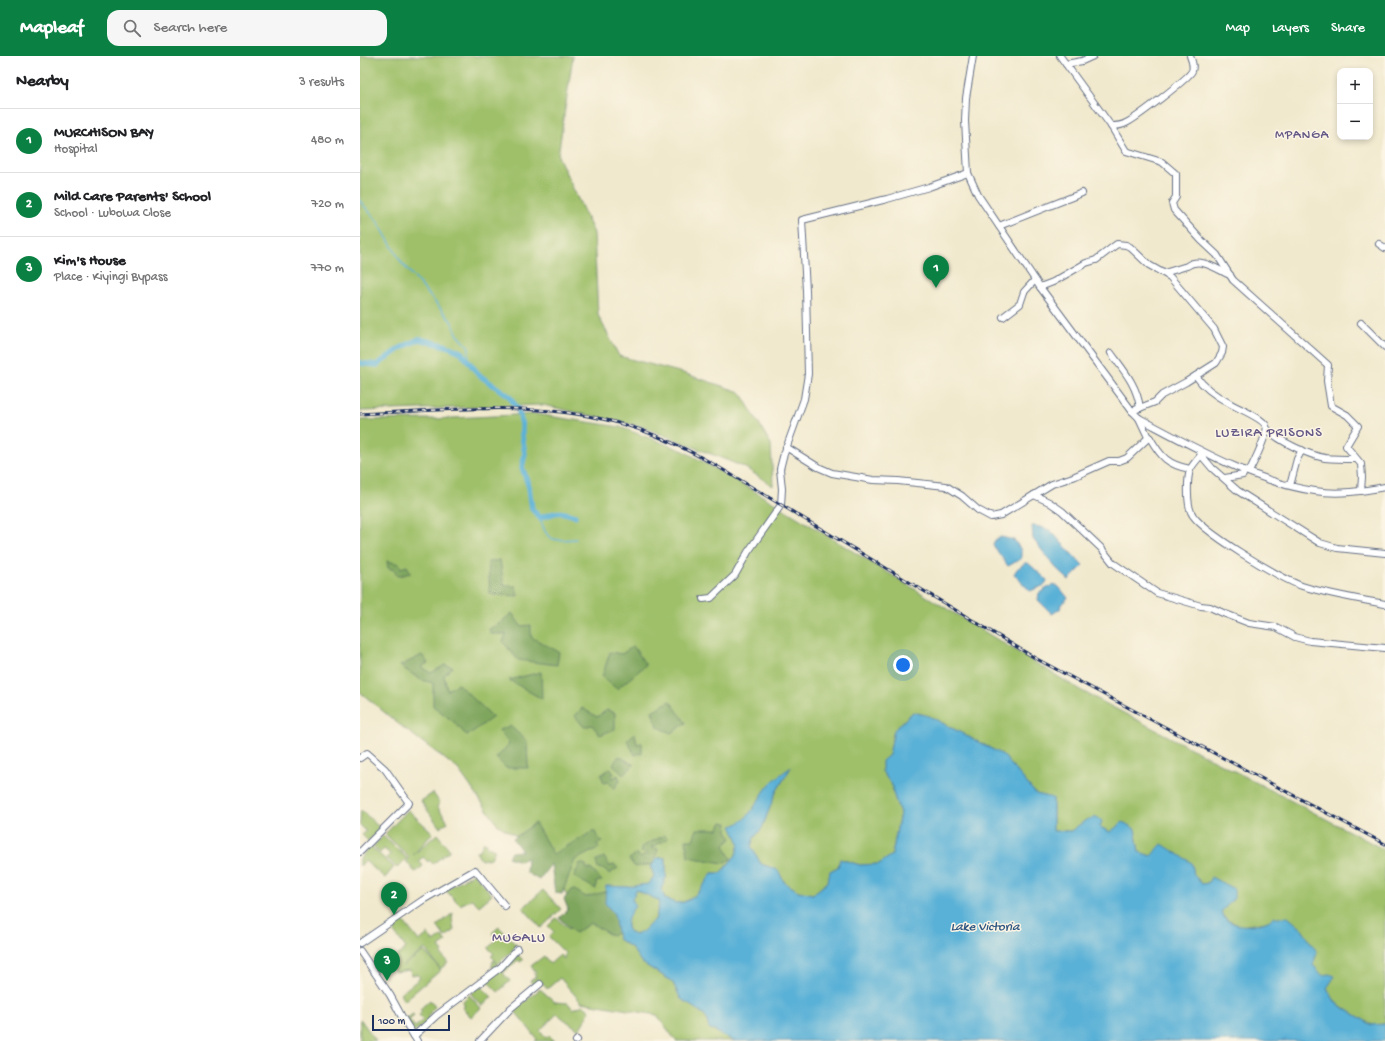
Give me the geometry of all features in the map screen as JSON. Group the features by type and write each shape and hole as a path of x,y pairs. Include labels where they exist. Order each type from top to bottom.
{"street":[{"path":"973,56 966,98 965,122 968,173 978,195 1035,280 1132,411 1139,418 1201,452 1247,471 1287,485 1316,492 1361,491 1385,487"},
{"path":"1060,56 1111,126 1126,151 1162,162 1176,174 1176,197 1172,203 1174,210 1201,240 1217,255 1233,280 1328,365 1327,381 1331,406 1347,415 1358,426 1346,446 1361,464 1361,491"},
{"path":"1066,64 1082,61 1093,56"},
{"path":"1111,126 1119,126 1126,123 1146,110 1187,78 1193,65 1190,56"},
{"path":"703,599 711,598 735,575 748,552 781,505 782,489 780,469 804,399 808,374 806,290 802,220 915,191 968,173"},
{"path":"999,226 1082,193"},
{"path":"1040,287 1053,282 1086,263 1096,260 1119,244 1128,245 1148,266 1170,277 1208,321 1222,343 1222,353 1216,363 1162,395 1155,402 1132,411"},
{"path":"1379,244 1385,248"},
{"path":"1164,273 1188,266 1190,263 1203,262 1230,276"},
{"path":"1003,317 1020,304 1024,292 1035,280"},
{"path":"1361,323 1385,348"},
{"path":"1111,353 1134,385 1140,408"},
{"path":"1196,376 1206,388 1230,404 1263,422 1267,429 1276,437 1302,450 1323,458 1356,459"},
{"path":"1139,418 1157,450 1164,458 1178,467 1190,469"},
{"path":"1225,478 1243,475 1247,471 1260,452 1267,429"},
{"path":"1264,437 1276,437"},
{"path":"786,448 818,467 832,473 873,480 946,486 962,496 978,510 991,517 1001,515 1052,484 1073,477 1108,461 1119,461 1127,458 1147,439 1150,438"},
{"path":"1287,485 1291,482 1297,459 1302,450"},
{"path":"1201,452 1190,469 1188,500 1191,512 1198,522 1215,536 1248,557 1300,585 1385,604"},
{"path":"1201,452 1212,468 1238,491 1320,543 1337,548 1385,553"},
{"path":"1034,495 1050,502 1062,511 1101,548 1113,563 1157,593 1201,606 1210,607 1223,614 1250,623 1276,627 1295,637 1310,642 1385,648"},
{"path":"360,758 367,753 385,769 409,803 360,852"},
{"path":"360,943 423,900 475,870 505,906"},
{"path":"360,951 390,995 416,1039 437,1015 501,967 517,949"},
{"path":"480,1041 511,1008 540,984"}],"green space":[{"path":"360,56 573,56 558,156 594,233 598,315 619,356 683,373 740,392 771,444 773,486 744,467 643,427 543,405 360,411"},
{"path":"535,414 620,427 684,451 751,489 1080,690 1385,850 1385,1024 1372,1025 1336,1003 1327,988 1323,977 1313,965 1267,922 1241,926 1227,920 1221,912 1234,898 1208,883 1202,884 1194,875 1139,852 1135,829 1110,832 1086,820 1071,831 1053,831 1053,798 1036,794 1003,755 929,716 913,712 894,730 889,755 882,771 893,787 893,793 900,813 892,856 879,864 860,865 840,859 838,867 830,872 828,882 813,894 798,891 784,882 778,870 761,864 751,846 754,838 762,828 776,792 790,769 770,784 748,816 738,825 739,843 736,855 720,873 712,873 694,896 684,902 678,903 666,899 661,889 666,878 666,858 657,858 651,867 654,876 649,884 627,887 606,886 614,914 618,939 631,947 642,963 672,981 681,999 705,1015 709,1028 734,1041 676,1041 657,1015 581,1002 560,978 547,989 541,981 534,986 530,981 536,977 534,974 536,972 531,966 544,956 550,964 560,955 564,959 565,953 549,937 554,932 548,926 556,918 569,929 571,906 550,856 498,825 458,769 396,722 360,692 360,420 433,419"},
{"path":"500,560 504,586 516,586 518,596 490,594 488,562"},
{"path":"387,561 400,564 401,568 407,566 411,573 397,576 394,570 388,568"},
{"path":"512,613 521,626 531,625 531,637 559,652 557,665 518,660 503,642 506,634 491,634 489,629 500,623"},
{"path":"633,646 646,665 617,689 602,677 610,652 622,654"},
{"path":"422,655 428,663 421,667 431,673 445,665 453,667 444,675 447,690 458,684 493,717 467,736 454,722 433,706 433,683 421,680 400,666"},
{"path":"541,672 542,699 509,680"},
{"path":"670,701 686,723 671,733 658,727 652,711"},
{"path":"582,708 597,717 607,710 615,713 615,729 600,735 592,725 584,727 575,716"},
{"path":"510,726 527,741 528,768 506,768 496,758 509,744 499,730"},
{"path":"635,733 637,744 642,743 642,753 635,755 627,740"},
{"path":"619,756 634,765 623,775 613,764"},
{"path":"611,768 614,774 610,775 613,778 618,775 620,781 614,789 609,782 604,783 601,775"},
{"path":"433,793 440,803 437,806 448,822 440,828 421,801"},
{"path":"361,810 381,829 368,841 362,835 366,831 360,825"},
{"path":"408,810 433,833 413,855 437,834 450,850 433,864 429,860 428,862 423,857 419,861 423,866 415,872 406,861 409,857 385,834"},
{"path":"722,822 728,823 727,831 732,838 724,845 731,859 723,863 688,857 686,840 693,840 697,829 718,829"},
{"path":"535,823 553,854 594,831 602,842 597,844 599,848 575,860 562,894 555,893 551,864 539,880 526,872 527,858 520,861 508,857 511,852 522,851 513,839"},
{"path":"665,835 668,839 651,847 658,849 654,864 635,867 629,859 637,854 641,858 647,853 641,852 641,847"},
{"path":"383,836 407,858 397,868 387,858 390,854 384,849 380,853 373,846"},
{"path":"484,842 487,843 486,846 495,850 491,858 481,860 476,852 480,850"},
{"path":"370,846 394,867 385,878 365,861 360,866 360,858"},
{"path":"604,857 609,866 615,865 618,868 609,874 606,870 598,868 596,861"},
{"path":"580,863 586,865 587,869 591,869 602,881 596,882 596,889 574,877"},
{"path":"474,873 492,895 479,906 472,899 460,905 445,890"},
{"path":"573,889 586,897 607,891 619,931 612,936 591,923 575,933 559,918 568,909 564,899"},
{"path":"543,890 561,909 541,928 523,908"},
{"path":"636,890 659,900 659,905 655,920 643,932 632,934 628,930 627,920 635,906 632,899"},
{"path":"453,913 452,918 454,931 445,937 437,926"},
{"path":"400,917 419,941 428,934 434,942 442,936 446,942 439,947 443,952 441,954 448,963 404,1001 400,994 420,978 417,974 411,975 410,970 395,972 392,967 398,962 395,958 406,948 393,931 398,923 396,921","holes":["425,949 439,968 424,951 402,966"]},
{"path":"499,927 517,946 498,964 495,961 498,965 493,968 491,966 493,964 492,962 495,960 491,956 494,954 488,948 497,939 492,933"},
{"path":"516,953 523,960 520,962 518,960 503,973 510,981 498,992 487,981"},
{"path":"480,985 492,997 482,1006 471,994"},
{"path":"540,989 555,1002 568,1003 573,1009 583,1005 590,1011 579,1030 557,1014 540,1030 546,1038 549,1035 555,1041 535,1041 537,1039 514,1010"},
{"path":"469,995 481,1008 471,1017 462,1008 465,1005 462,1002"},
{"path":"430,1000 435,1007 428,1016 430,1020 412,1034 402,1022 413,1014 414,1016 409,1020 415,1027 423,1020 419,1015 422,1012 420,1009"},
{"path":"361,1020 376,1041 360,1041"}],"water":[{"path":"1032,526 1050,530 1083,566 1069,580 1056,568 1033,539"},
{"path":"1001,537 1014,540 1021,550 1021,559 1008,566 993,545 995,540"},
{"path":"1025,563 1028,563 1047,580 1045,585 1030,591 1014,574 1017,569"},
{"path":"1054,584 1059,587 1068,598 1061,604 1060,609 1052,614 1038,600 1039,593"},
{"name":"Lake Victoria","path":"913,712 929,716 1003,755 1036,794 1053,798 1053,831 1071,831 1086,820 1097,817 1102,821 1100,827 1110,832 1123,822 1135,829 1139,852 1151,856 1162,844 1192,863 1194,875 1202,884 1208,883 1211,877 1234,889 1234,898 1221,912 1226,919 1232,923 1238,925 1251,925 1264,923 1274,917 1288,917 1301,928 1317,952 1313,965 1323,976 1329,974 1335,976 1327,988 1336,1003 1372,1025 1385,1024 1385,1041 734,1041 709,1028 705,1015 681,999 672,981 642,963 631,947 618,939 614,914 605,903 606,886 627,887 649,884 654,876 651,867 657,858 666,858 666,878 661,889 665,899 674,903 689,900 706,883 712,873 721,873 736,855 739,843 731,826 738,824 744,819 754,808 766,788 791,767 776,792 762,828 754,838 751,846 761,864 778,870 784,882 798,891 813,894 828,882 830,871 838,867 840,859 860,865 879,864 892,855 900,813 893,793 893,787 882,771 882,761 889,755 894,730","holes":["636,890 658,900 659,905 655,920 650,923 645,930 635,935 630,933 627,922 635,906 632,899"]}],"waterway":[{"path":"360,199 360,201 378,222 401,262 451,321 458,335 469,347 468,361"},
{"path":"360,363 377,365 399,349 419,339 447,346 461,352 479,375 509,396 517,408"},
{"path":"519,413 522,424 525,454 522,467 529,487 532,509 540,518 558,512 575,516"},
{"path":"540,518 546,532 552,539 576,539"}],"railway":[{"path":"360,414 500,408 535,410 570,413 604,419 658,436 715,465 1035,658 1385,844"}],"place":[{"name":"MURCHISON BAY","path":"936,288"},
{"name":"Mild Care Parents' School","path":"394,915"},
{"name":"Kim's House","path":"387,981"}],"district":[{"name":"MPANGA","path":"1302,133"},
{"name":"LUZIRA PRISONS","path":"1269,431"},
{"name":"MUGALU","path":"519,936"}]}
